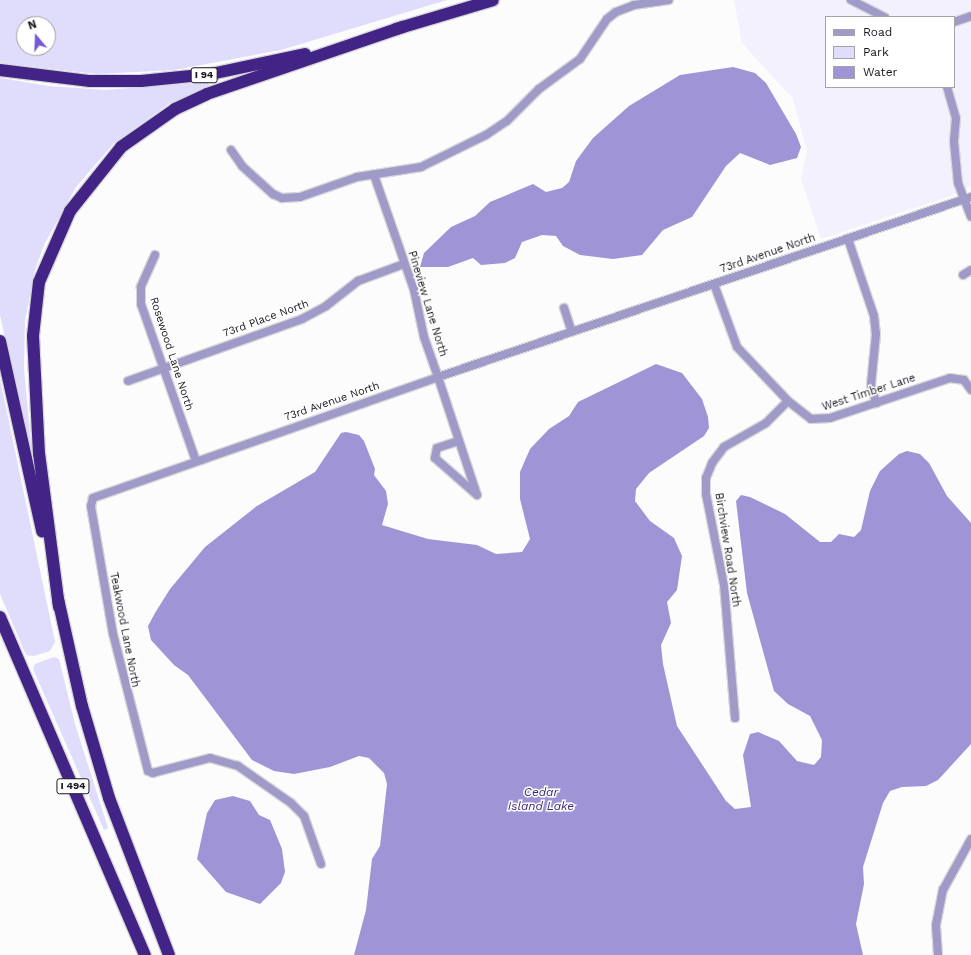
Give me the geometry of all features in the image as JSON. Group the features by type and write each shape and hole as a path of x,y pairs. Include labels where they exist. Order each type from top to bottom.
{"highway":[{"name":"I 94","path":"0,70 90,81 174,79 281,60 493,0"},
{"path":"59,606 39,454 32,336 39,282 70,211 121,147 175,109 206,94 403,26"},
{"path":"0,341 59,606"},
{"name":"I 494","path":"59,606 82,706 109,798 169,955"},
{"name":"I 494","path":"0,617 145,955"}],"street":[{"path":"231,150 242,166 273,194 282,198 300,197 374,175 420,167 498,129 539,89 580,59 607,19 616,12 634,5 669,0"},
{"path":"851,0 883,16"},
{"path":"955,22 971,16"},
{"path":"948,88 956,118 956,171 967,199 971,216"},
{"name":"Pineview Lane North","path":"374,175 404,264 438,377 477,495 458,482 434,458 437,448 459,441"},
{"name":"73rd Avenue North","path":"99,495 438,377 967,199"},
{"path":"848,239 874,316 876,334 871,385 876,403"},
{"name":"Rosewood Lane North","path":"155,255 140,296 163,368 196,461"},
{"name":"73rd Place North","path":"128,381 302,320 326,306 358,281 404,264"},
{"path":"963,275 971,270"},
{"name":"West Timber Lane","path":"714,284 736,347 788,401 815,420 830,418 958,378 971,390"},
{"path":"564,308 572,332"},
{"name":"Birchview Road North","path":"735,718 724,585 706,494 706,478 712,463 724,447 766,423 788,401"},
{"name":"Teakwood Lane North","path":"99,495 93,498 91,506 103,582 124,686 148,771 154,773 210,758 238,766 291,803 304,816 321,864"},
{"path":"938,955 936,925 943,890 971,839"}],"shaded area":[{"path":"734,0 971,0 971,186 948,197 821,239 801,179 807,151 793,99 742,43"}],"green space":[{"path":"0,0 447,0 281,50 174,70 97,74 0,63"},
{"path":"0,78 49,86 105,90 208,82 210,86 170,103 114,143 76,187 44,245 35,270 25,321 24,369 31,444 28,444 0,315"},
{"path":"0,379 55,642 50,651 34,656 26,655 0,594"},
{"path":"54,657 59,659 75,724 108,828 104,830 33,669 35,664"}],"water":[{"path":"733,67 755,73 766,83 796,134 801,147 797,158 770,165 740,153 726,166 692,217 663,230 642,255 613,259 580,255 563,246 556,236 542,235 522,242 515,258 505,263 481,265 473,258 448,267 420,267 424,253 451,227 475,216 490,202 533,184 546,192 562,188 569,182 576,161 593,138 629,106 680,75"},
{"name":"Cedar Island Lake","path":"656,364 682,373 702,399 708,417 709,428 704,436 649,473 636,489 635,501 650,521 674,538 682,556 677,590 667,602 671,623 661,645 663,664 677,726 726,801 735,809 751,807 743,755 750,734 758,732 779,741 797,761 814,765 821,757 822,740 810,716 788,704 774,691 747,593 736,501 741,495 750,497 785,514 820,542 831,542 839,534 854,537 861,530 870,491 880,471 899,454 907,451 920,454 929,463 947,496 971,523 971,744 938,780 926,786 902,787 890,791 883,803 863,867 864,884 856,924 863,955 354,955 366,910 372,859 380,846 387,784 384,773 369,758 359,756 330,767 294,774 274,771 252,760 188,675 174,665 151,640 148,626 170,589 205,547 257,506 315,472 341,433 346,432 359,435 364,441 375,469 374,475 386,491 388,504 382,525 428,539 477,545 496,554 522,552 530,539 520,499 520,472 530,449 549,429 569,416 578,402"},
{"path":"233,796 250,801 259,815 270,820 282,849 285,872 281,883 260,904 226,892 197,859 207,813 215,800"}]}
